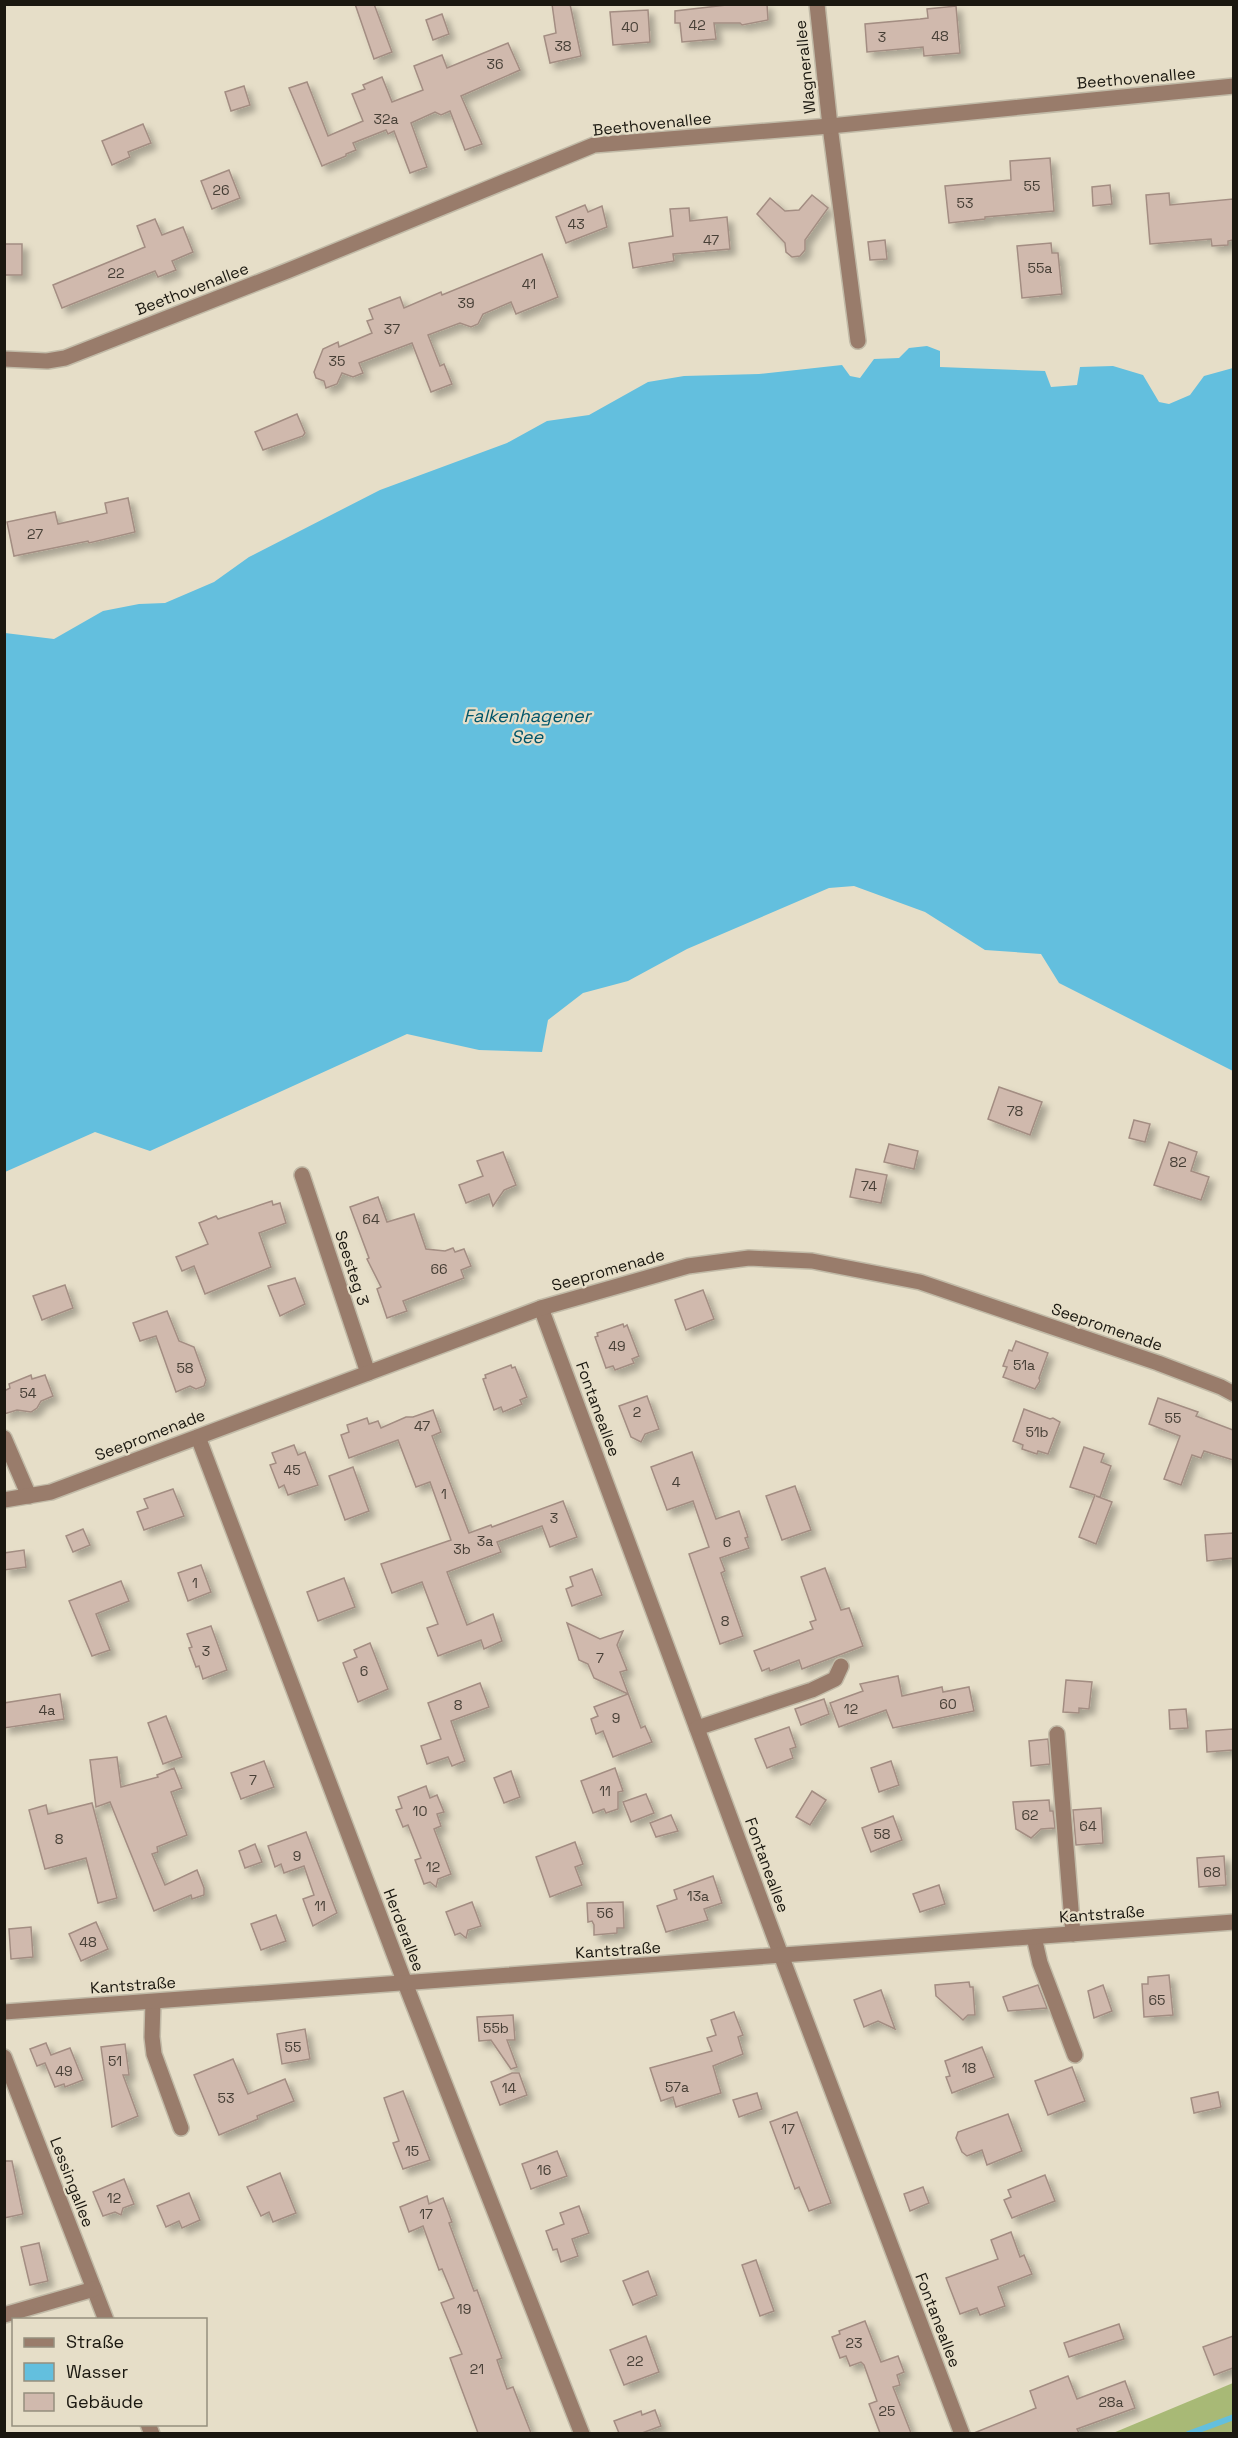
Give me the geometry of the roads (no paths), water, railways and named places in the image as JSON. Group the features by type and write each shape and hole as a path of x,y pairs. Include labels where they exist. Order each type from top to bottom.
{"street":[{"name":"Wagnerallee","path":"817,4 830,126 858,341"},
{"name":"Beethovenallee","path":"4,359 47,361 65,358 287,271 594,145 830,126 1233,86"},
{"name":"Seesteg 3","path":"302,1175 368,1373"},
{"name":"Seepromenade","path":"4,1500 51,1492 541,1308 688,1266 749,1258 812,1261 920,1282 1158,1363 1221,1387 1233,1394"},
{"name":"Fontaneallee","path":"541,1308 781,1955 962,2433"},
{"name":"Herderallee","path":"198,1437 405,1983 582,2433"},
{"path":"4,1438 29,1496"},
{"path":"697,1728 812,1690 834,1679 841,1666"},
{"path":"1057,1734 1073,1934"},
{"name":"Kantstraße","path":"4,2012 1233,1922"},
{"path":"1034,1937 1040,1963 1075,2055"},
{"path":"153,2002 154,2054 181,2128"},
{"name":"Lessingallee","path":"4,2056 106,2318"},
{"path":"4,2315 94,2289"}],"water":[{"name":"Falkenhagener See","path":"927,346 940,351 940,367 1045,371 1051,387 1077,385 1080,367 1113,366 1143,375 1159,402 1169,404 1190,395 1204,376 1233,368 1233,1071 1059,983 1041,954 985,950 925,912 854,886 829,888 687,949 628,981 583,993 548,1020 542,1052 479,1050 407,1034 150,1151 95,1132 5,1172 5,633 54,639 103,611 139,604 165,603 214,582 249,557 380,490 507,443 547,421 589,415 648,382 684,376 759,374 842,365 850,376 860,378 874,359 899,358 909,348"}],"waterway":[{"path":"1188,2434 1234,2417"}]}
